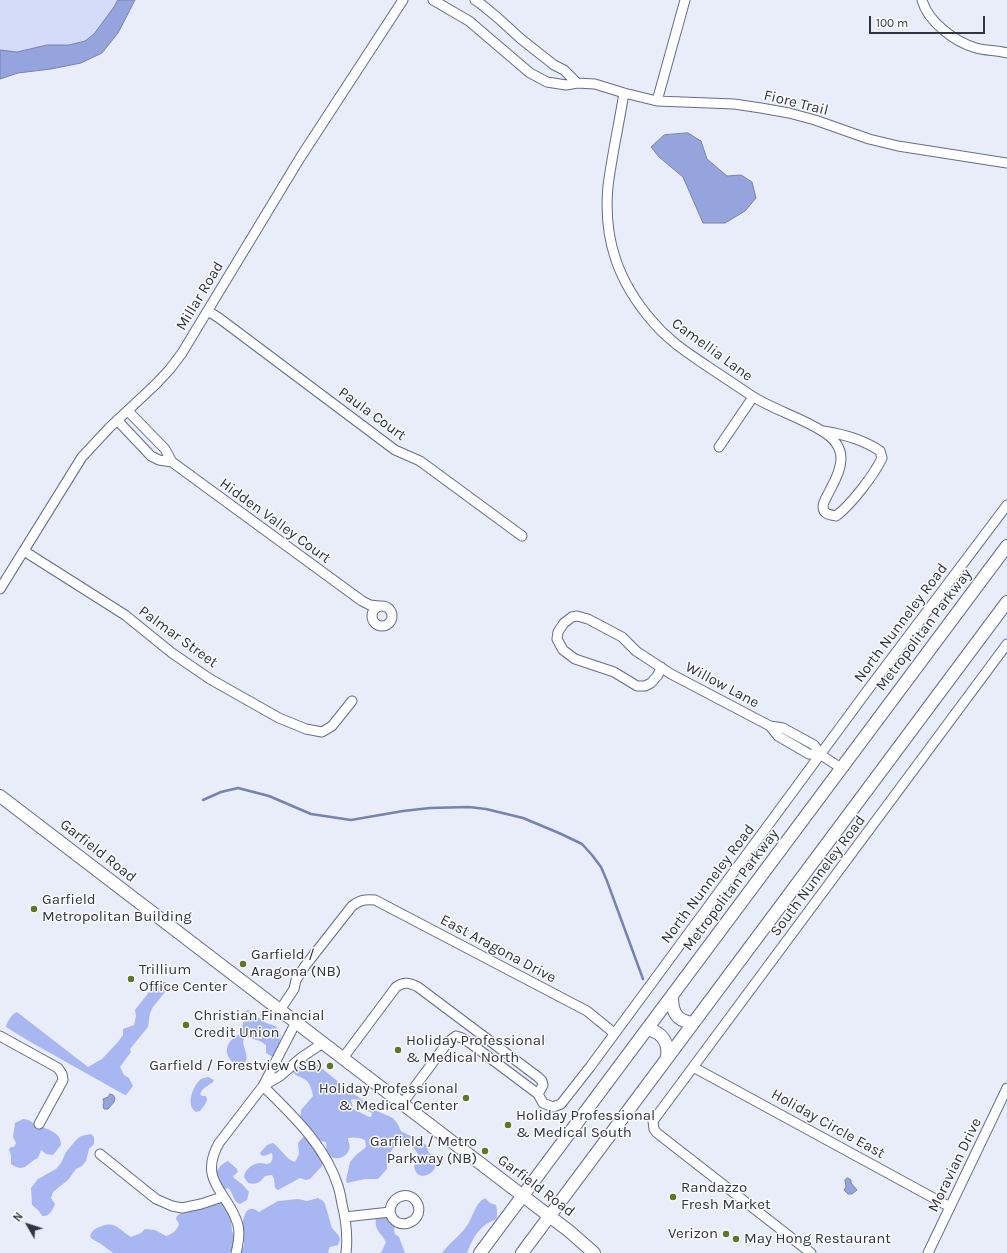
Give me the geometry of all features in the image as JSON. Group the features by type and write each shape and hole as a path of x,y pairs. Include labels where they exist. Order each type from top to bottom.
{"main road":[{"name":"Metropolitan Parkway","path":"482,1251 1007,546"},
{"path":"522,1253 1007,602"},
{"name":"Garfield Road","path":"0,796 550,1216 594,1253"},
{"path":"672,996 672,1004 676,1015 683,1021 693,1023"},
{"path":"647,1029 658,1032 662,1036 667,1045 667,1057"}],"street":[{"name":"Millar Road","path":"0,589 82,457 117,420 148,392 170,369 182,353 300,158 403,0"},
{"name":"Fiore Trail","path":"433,0 469,21 530,73 547,82 566,85 577,83 595,84 657,101 734,104 761,108 815,120 869,139 898,146 1007,163"},
{"path":"475,0 554,65 564,70 577,83"},
{"path":"657,101 685,0"},
{"path":"922,0 932,18 941,28 954,38 976,48 1007,52"},
{"name":"Camellia Lane","path":"624,93 608,186 608,222 616,261 628,287 646,314 669,339 753,397 823,431 836,442 842,458 838,476 824,501 823,506 824,511 828,515 836,516 844,510 877,469 882,458 880,451 874,447 841,434 823,431"},
{"name":"Paula Court","path":"208,311 395,450 420,462 522,536"},
{"path":"719,447 753,397"},
{"name":"Hidden Valley Court","path":"128,411 165,448 172,462 362,601 370,605 385,606 391,610 392,617 389,623 384,626 376,625 362,601"},
{"name":"Hidden Valley Court","path":"117,420 151,456 159,460 172,462"},
{"path":"136,441 147,431"},
{"name":"North Nunneley Road","path":"402,1104 448,1042 456,1036 470,1043 538,1094 543,1103 553,1107 561,1104 1007,505"},
{"name":"Palmar Street","path":"24,551 125,615 172,652 210,679 279,718 306,729 322,732 332,726 352,701"},
{"path":"371,616 373,610 378,606"},
{"name":"Willow Lane","path":"661,667 658,675 651,682 645,686 636,686 614,672 575,659 563,650 557,639 558,632 564,623 572,617 577,616 588,619 622,637 636,651 661,667 671,674 770,726 783,728 814,745 821,755 841,768"},
{"name":"South Nunneley Road","path":"811,1253 668,1143 654,1129 653,1120 1007,644"},
{"name":"East Aragona Drive","path":"280,1010 294,989 296,980 305,966 352,906 364,899 375,900 385,905 587,1011 614,1033"},
{"path":"343,1058 396,987 405,982 418,987 538,1076 543,1085 538,1094"},
{"path":"236,1253 238,1226 233,1214 213,1180 212,1159 219,1143 263,1086 296,1022"},
{"path":"0,1036 58,1068 62,1074 63,1080 39,1124"},
{"path":"263,1086 280,1076 302,1057 323,1042"},
{"name":"Holiday Circle East","path":"693,1067 950,1207"},
{"path":"263,1086 304,1128 328,1163 335,1180 345,1217 346,1253"},
{"name":"Moravian Drive","path":"928,1253 1007,1088"},
{"path":"100,1154 156,1199 172,1206 182,1208 222,1197"},
{"path":"345,1217 390,1212"}],"shaded area":[{"path":"0,0 118,0 115,7 94,34 85,41 69,45 47,45 17,52 0,50"},
{"path":"118,0 135,0 118,33 102,53 81,63 51,69 18,73 0,79 0,50 17,52 47,45 69,45 85,41 94,34"},
{"path":"688,133 701,141 707,159 727,176 741,175 752,182 756,198 745,211 725,223 703,223 683,177 659,157 651,147 664,135"},
{"path":"166,982 169,987 153,1007 150,1013 148,1027 130,1049 131,1052 120,1067 124,1075 129,1078 133,1086 126,1095 6,1027 7,1022 13,1014 17,1012 88,1067 102,1059 118,1042 123,1035 123,1029 134,1025 136,1016 135,1010 156,983"},
{"path":"248,1010 264,1022 275,1026 280,1033 280,1041 273,1057 266,1053 266,1045 260,1041 246,1037 243,1042 247,1058 246,1061 240,1064 234,1064 228,1057 228,1045 234,1037 240,1034 243,1029 242,1027 244,1020 242,1013"},
{"path":"304,1057 319,1066 353,1094 377,1111 393,1118 401,1131 426,1145 429,1153 437,1158 438,1162 433,1171 425,1176 416,1173 414,1167 419,1158 417,1152 410,1145 402,1142 393,1148 387,1159 387,1169 378,1179 365,1179 347,1183 346,1180 350,1162 366,1147 365,1140 352,1137 348,1138 350,1147 349,1150 343,1157 340,1158 333,1158 328,1154 326,1150 326,1142 319,1141 324,1161 322,1166 310,1179 306,1180 300,1178 278,1190 275,1188 272,1175 265,1176 258,1183 248,1183 244,1177 246,1171 250,1167 258,1163 267,1164 271,1161 272,1153 264,1156 260,1153 267,1145 273,1143 288,1158 295,1162 299,1154 298,1143 305,1133 298,1120 301,1110 313,1096 308,1082 293,1072 294,1067","holes":["351,1100 357,1100 364,1109 372,1113 371,1117 353,1109"]},
{"path":"208,1077 214,1080 203,1089 200,1094 202,1096 206,1096 207,1099 200,1111 196,1112 191,1106 192,1092 200,1080"},
{"path":"110,1094 115,1098 114,1102 108,1109 104,1109 103,1099 108,1097"},
{"path":"23,1119 29,1120 56,1134 59,1137 61,1145 53,1155 46,1154 41,1150 38,1158 23,1168 20,1168 11,1164 9,1149 14,1147 16,1143 13,1137 15,1123"},
{"path":"91,1134 94,1137 94,1144 89,1149 86,1161 82,1166 76,1169 68,1180 53,1192 51,1198 55,1204 54,1207 48,1214 42,1216 32,1205 31,1188 38,1179 56,1169 61,1163 66,1152 77,1139 81,1136"},
{"path":"228,1161 237,1169 238,1172 233,1176 234,1178 249,1192 247,1200 240,1204 234,1199 228,1188 222,1190 215,1175 220,1166"},
{"path":"848,1178 857,1190 852,1194 848,1194 844,1190 846,1187 845,1180"},
{"path":"318,1198 325,1204 332,1228 339,1236 340,1240 338,1245 330,1247 328,1251 329,1253 113,1253 92,1239 90,1236 96,1228 114,1225 131,1237 141,1233 145,1229 155,1230 166,1236 177,1229 179,1224 176,1219 177,1216 185,1210 220,1202 223,1203 231,1217 232,1231 241,1252 244,1246 242,1226 244,1217 248,1210 252,1209 259,1212 278,1201 298,1199 307,1201"},
{"path":"485,1198 490,1203 496,1205 497,1218 485,1225 476,1234 467,1253 442,1253 463,1231 478,1204"},
{"path":"387,1215 395,1225 395,1234 399,1237 405,1253 380,1253 386,1242 377,1229 376,1218"}],"waterway":[{"path":"203,800 221,792 238,788 269,796 311,814 351,820 430,808 469,807 486,809 523,818 582,844 601,867 643,979"}],"place":[{"name":"Garfield Metropolitan Building","path":"34,909"},
{"name":"Garfield / Aragona (NB)","path":"243,964"},
{"name":"Trillium Office Center","path":"131,979"},
{"name":"Christian Financial Credit Union","path":"186,1025"},
{"name":"Holiday Professional & Medical North","path":"398,1050"},
{"name":"Garfield / Forestview (SB)","path":"330,1066"},
{"name":"Holiday Professional & Medical Center","path":"466,1098"},
{"name":"Holiday Professional & Medical South","path":"508,1125"},
{"name":"Garfield / Metro Parkway (NB)","path":"485,1151"},
{"name":"Randazzo Fresh Market","path":"673,1197"},
{"name":"Verizon","path":"726,1234"},
{"name":"May Hong Restaurant","path":"736,1239"}]}
